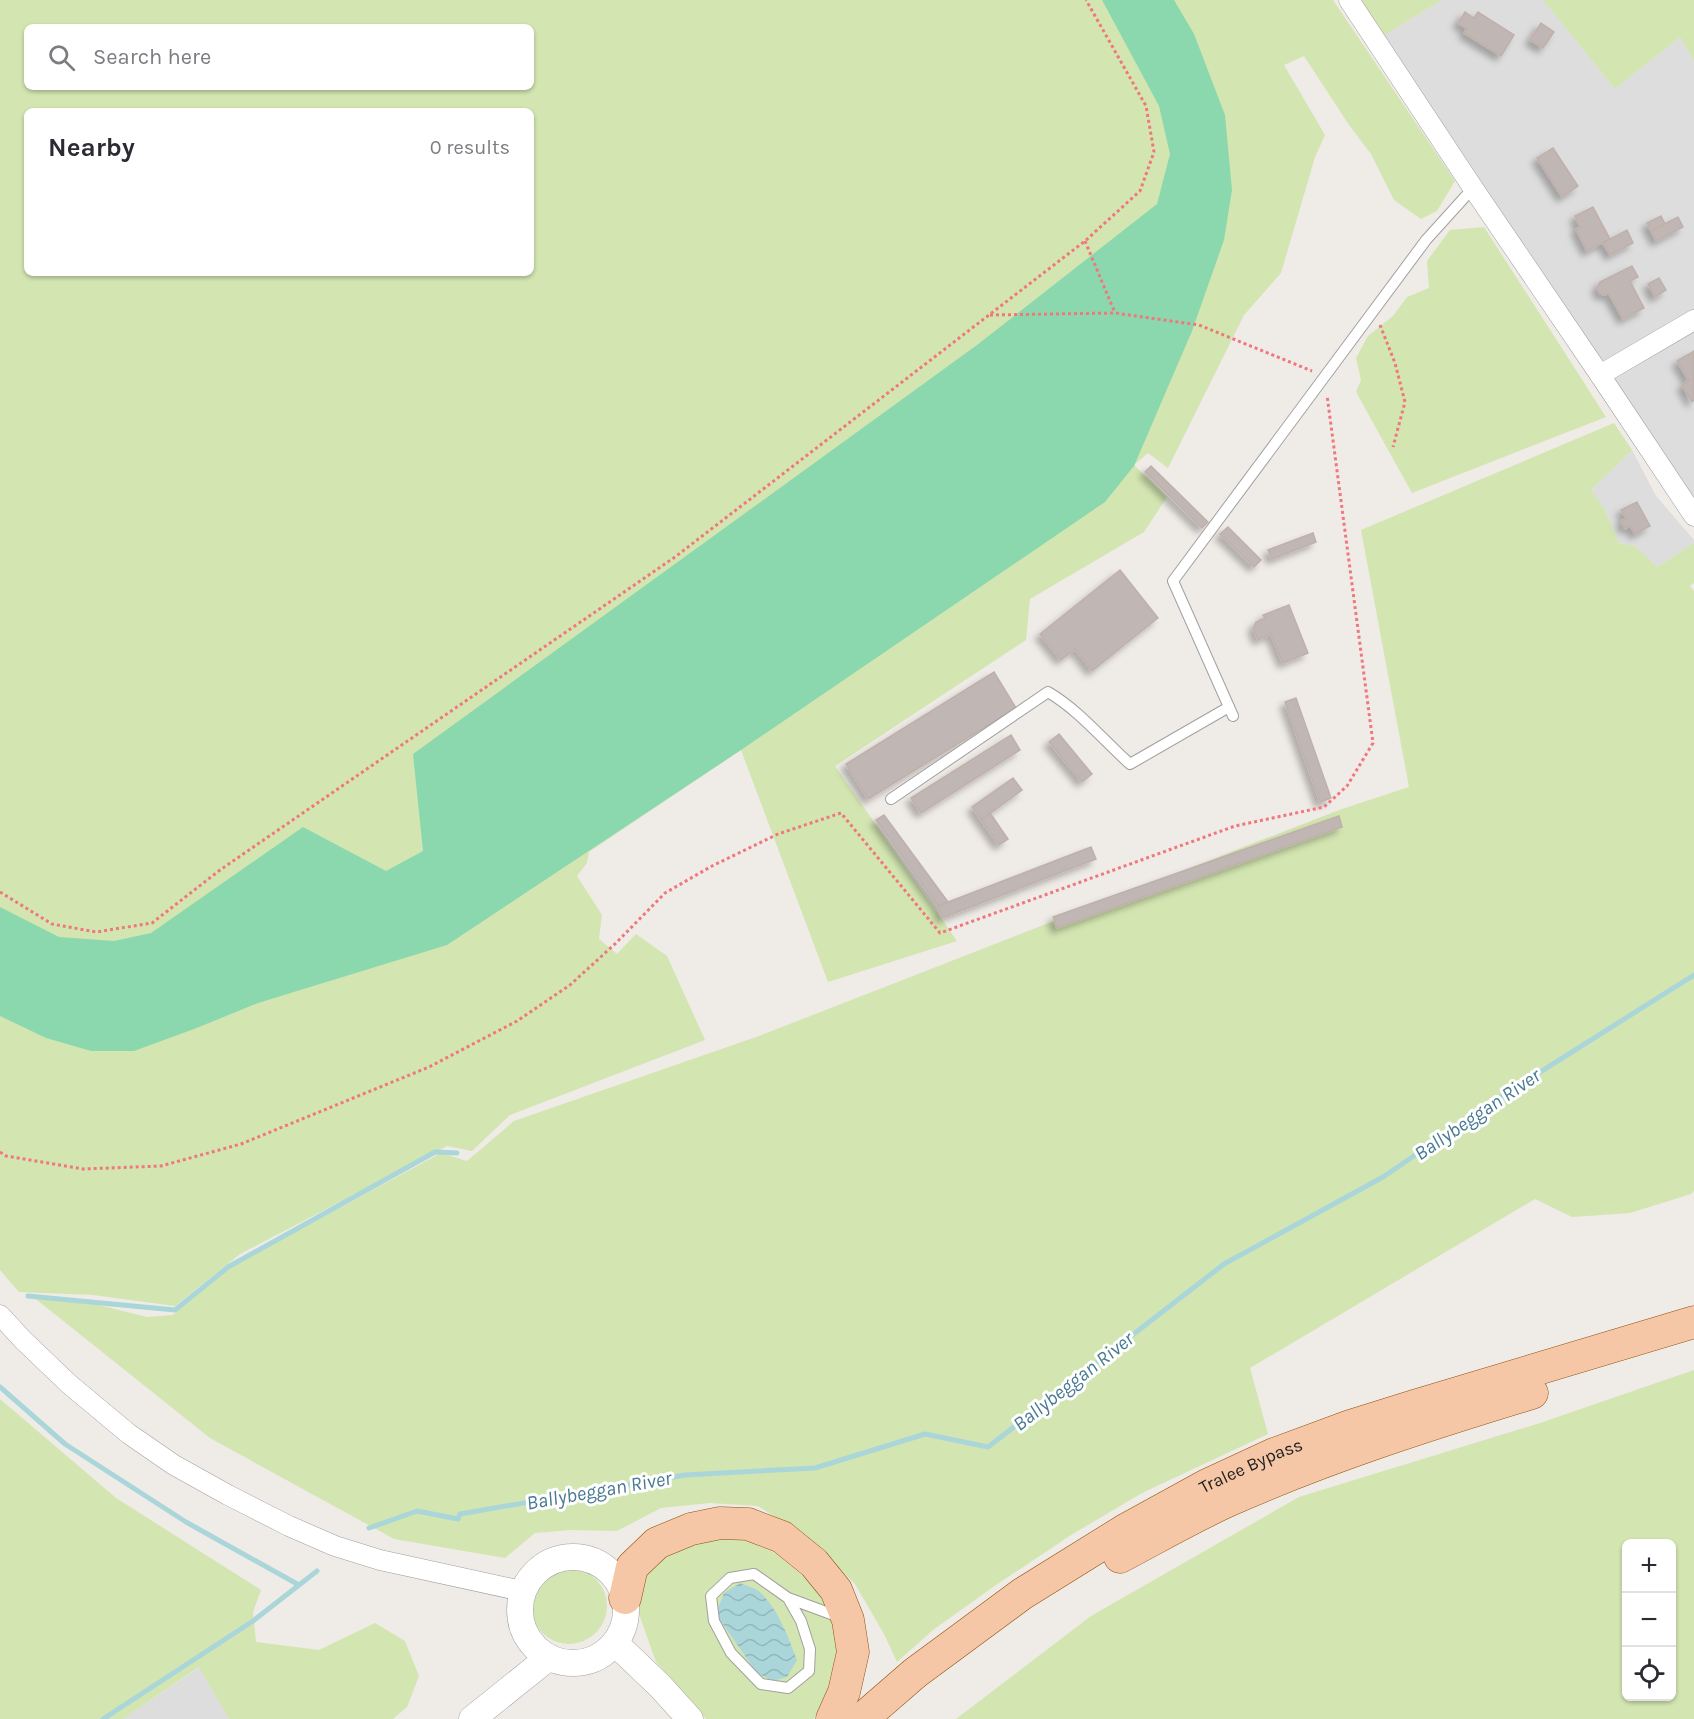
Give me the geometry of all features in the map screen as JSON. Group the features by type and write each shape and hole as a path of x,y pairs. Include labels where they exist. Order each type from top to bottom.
{"main road":[{"name":"Tralee Bypass","path":"862,1719 915,1673 1022,1594 1125,1530 1207,1485 1274,1454 1350,1426 1694,1322"},
{"name":"Tralee Bypass","path":"895,1719 929,1689 1024,1617 1120,1557 1227,1501 1347,1453 1512,1399 1694,1344"},
{"path":"625,1598 632,1567 657,1543 691,1529 720,1523 747,1524 782,1537 814,1563 836,1590 848,1620 853,1652 844,1692 832,1719"}],"street":[{"path":"1349,0 1694,516"},
{"path":"1600,375 1694,320"},
{"path":"0,1316 69,1384 129,1434 174,1465 228,1496 298,1530 335,1546 369,1557 427,1572 522,1591"},
{"path":"576,1556 593,1560 608,1569 619,1582 625,1598 626,1614 623,1629 615,1643 604,1653 591,1660 562,1663 548,1658 526,1636 520,1622 519,1606 522,1591 531,1576 543,1564 559,1558 576,1556"},
{"path":"615,1643 660,1686 690,1719"},
{"path":"472,1719 548,1658"}],"lane":[{"path":"891,799 1048,692 1079,714 1130,764 1231,712 1173,581 1426,240 1473,188"},
{"path":"788,1598 801,1622 810,1649 809,1671 788,1688 761,1684 731,1653 714,1621 711,1596 730,1578 754,1574 788,1598 848,1620"}],"path":[{"path":"0,892 52,924 96,932 152,923 230,863 675,557 1085,241 1140,191 1154,152 1146,106 1086,0"},
{"path":"1085,241 1115,313"},
{"path":"1374,310 1395,363 1405,402 1393,447"}],"shaded area":[{"path":"1442,0 1543,0 1615,89 1680,37 1694,61 1694,506 1383,36"},
{"path":"1632,450 1656,496 1694,540 1694,543 1657,567 1635,546 1619,543 1604,508 1591,490"},
{"path":"200,1667 229,1719 123,1719"}],"green space":[{"path":"0,0 1333,0 1455,181 1437,211 1421,219 1394,200 1371,154 1304,56 1284,65 1325,135 1315,157 1281,273 1244,315 1168,468 1148,453 1134,465 1167,497 1144,532 1030,599 1026,640 835,766 957,941 828,982 741,750 589,852 587,863 577,876 602,915 599,939 617,954 636,934 667,956 705,1040 510,1115 472,1151 447,1146 240,1254 175,1306 93,1295 19,1292 0,1270"},
{"path":"1102,0 1174,0 1194,34 1225,115 1232,190 1224,240 1192,331 1134,466 1105,502 741,750 447,945 258,1003 134,1051 91,1051 46,1038 0,1016 0,907 59,937 114,941 151,933 303,827 386,871 423,851 413,754 977,345 1157,204 1170,154 1159,106"},
{"path":"1359,0 1442,0 1383,36"},
{"path":"1543,0 1694,0 1694,61 1680,37 1615,89"},
{"path":"1484,227 1606,417 1412,493 1356,392 1361,380 1356,358 1368,336 1393,316 1407,297 1429,288 1427,261 1450,230"},
{"path":"1614,423 1632,450 1591,490 1604,508 1619,543 1635,546 1657,567 1694,543 1694,583 1690,586 1694,591 1694,1191 1691,1194 1630,1213 1572,1217 1535,1199 1250,1368 1268,1434 1142,1493 1071,1535 933,1630 897,1662 884,1634 855,1584 810,1539 758,1506 710,1503 661,1508 617,1531 570,1530 535,1533 505,1558 394,1539 210,1438 32,1296 87,1302 147,1317 173,1315 221,1272 441,1153 467,1161 514,1121 759,1036 1339,810 1409,787 1361,530"},
{"path":"1694,1370 1694,1719 956,1719 1091,1616 1299,1497 1540,1423"},
{"path":"0,1399 116,1498 261,1590 253,1612 256,1642 319,1650 375,1623 405,1641 419,1676 407,1707 393,1719 229,1719 199,1667 123,1719 0,1719"},
{"path":"712,1538 746,1540 777,1554 815,1586 834,1623 840,1659 822,1711 813,1719 706,1719 656,1662 638,1611 642,1570 683,1547"},
{"path":"577,1568 590,1574 601,1585 607,1598 605,1621 590,1638 577,1644 561,1644 548,1638 533,1621 531,1598 537,1585 554,1570"}],"water":[{"path":"740,1583 761,1593 773,1607 782,1625 797,1660 787,1677 773,1681 756,1672 716,1614 724,1593"}],"building":[{"path":"1465,12 1474,18 1478,12 1514,35 1501,56 1464,33 1467,29 1458,23"},
{"path":"1541,23 1554,32 1543,48 1530,40"},
{"path":"1553,148 1578,186 1562,197 1537,158"},
{"path":"1593,207 1610,239 1587,251 1576,229 1580,227 1575,216"},
{"path":"1661,216 1665,224 1651,231 1647,223"},
{"path":"1678,217 1683,227 1656,241 1651,231"},
{"path":"1627,230 1633,243 1610,255 1603,243"},
{"path":"1632,266 1638,277 1630,281 1644,308 1623,319 1609,294 1600,294 1597,288 1600,282"},
{"path":"1659,278 1666,290 1655,297 1648,284"},
{"path":"1694,351 1694,400 1692,402 1682,385 1689,381 1677,361"},
{"path":"1151,466 1208,522 1202,528 1145,472"},
{"path":"1637,502 1650,526 1635,534 1630,526 1625,529 1621,521 1626,518 1621,510"},
{"path":"1228,527 1261,560 1254,567 1220,534"},
{"path":"1313,533 1316,542 1272,559 1268,550"},
{"path":"1120,570 1158,618 1092,671 1075,649 1061,660 1040,634"},
{"path":"1289,605 1308,653 1283,663 1271,634 1258,640 1253,628 1256,622 1265,618 1263,615"},
{"path":"994,672 1016,708 868,799 846,764"},
{"path":"1296,698 1331,798 1320,802 1285,702"},
{"path":"1059,734 1092,774 1082,782 1049,742"},
{"path":"1011,735 1020,750 921,813 911,798"},
{"path":"1013,778 1022,790 981,820 972,807"},
{"path":"990,813 1008,839 999,845 981,820"},
{"path":"884,815 948,902 938,906 876,820"},
{"path":"1339,816 1342,827 1057,928 1053,917"},
{"path":"1091,847 1096,859 942,918 938,906"}],"waterway":[{"name":"Ballybeggan River","path":"369,1528 417,1511 458,1519 460,1514 685,1475 815,1468 925,1434 988,1447 1224,1264 1383,1177 1499,1098 1694,975"},
{"path":"28,1296 175,1310 228,1267 435,1152 457,1153"},
{"path":"0,1387 65,1444 186,1522 299,1585"},
{"name":"Ballybeggan River","path":"103,1719 253,1621 317,1571"}]}
